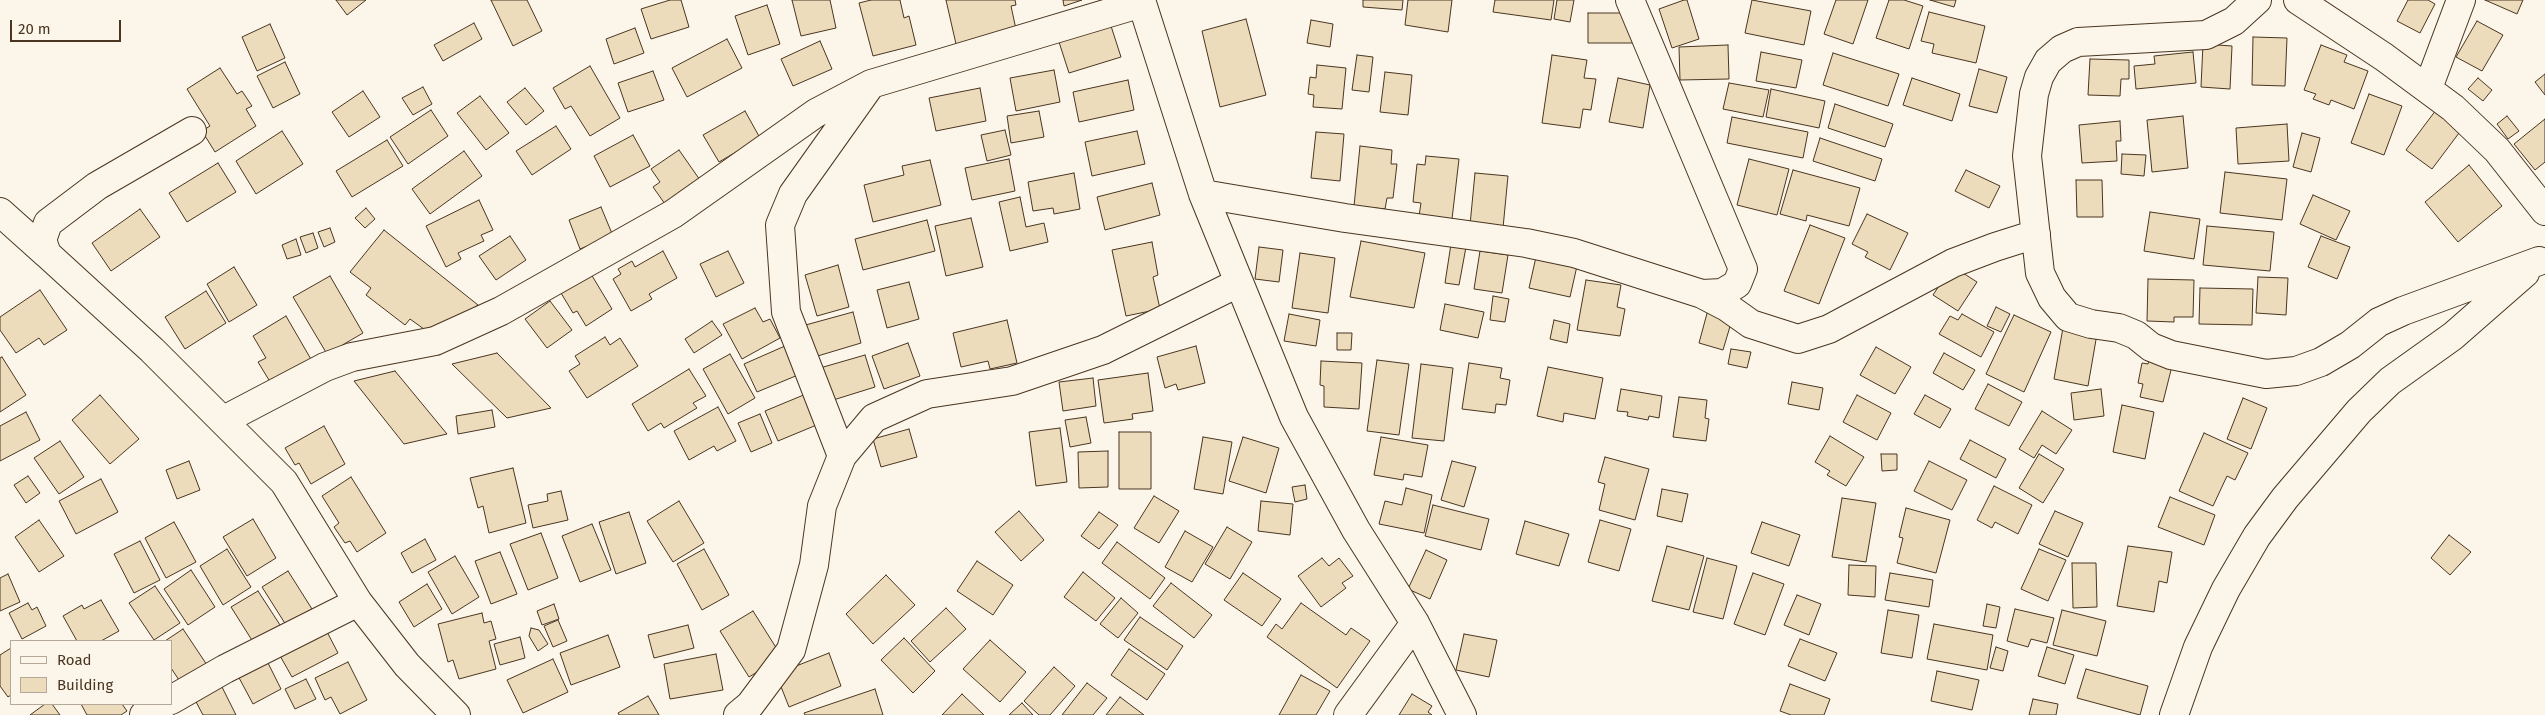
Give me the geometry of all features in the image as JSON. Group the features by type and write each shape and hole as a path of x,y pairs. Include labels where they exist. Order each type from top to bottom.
{"street":[{"path":"1630,0 1744,270 1737,284 1722,293 1702,294"},
{"path":"2258,0 2234,21 2206,35 2078,42 2062,49 2048,61 2039,77 2034,94 2027,156 2040,273 2052,298 2068,317 2091,324 2120,328 2136,335 2151,347 2171,355 2266,374 2296,371 2321,362 2350,345 2379,322 2542,258"},
{"path":"2298,0 2428,88 2453,108 2497,150 2545,211"},
{"path":"2428,88 2461,0"},
{"path":"224,420 325,367 352,357 435,341 501,311 673,214 816,112 871,84 1141,1 1203,194 1294,417 1356,530 1415,623 1462,715"},
{"path":"842,456 786,312 780,225 793,194 871,84"},
{"path":"47,254 42,240 48,223 97,186 192,131"},
{"path":"1203,194 1574,253 1702,294 1727,307 1751,324 1798,339 1830,330 1953,263 1995,246 2036,234"},
{"path":"0,212 152,350 284,482 358,602 407,665 456,715"},
{"path":"2174,715 2198,647 2226,589 2257,536 2285,498 2359,410 2390,381 2454,336 2542,258"},
{"path":"738,715 750,705 791,650 814,565 822,506 842,456 874,418 927,394 1012,381 1103,350 1238,283"},
{"path":"172,699 225,669 358,602"},
{"path":"1348,715 1415,623"},
{"path":"144,715 162,705"}],"building":[{"path":"336,0 366,0 347,15"},
{"path":"491,0 527,0 542,31 513,46"},
{"path":"670,0 681,0 689,27 651,39 641,9"},
{"path":"792,0 830,0 836,28 801,36"},
{"path":"871,0 900,0 904,18 909,16 916,45 873,56 859,3"},
{"path":"946,0 1015,0 1016,5 1011,6 1017,34 956,44"},
{"path":"1063,0 1082,0 1064,6"},
{"path":"1363,0 1403,0 1402,10 1363,7"},
{"path":"1408,0 1452,0 1448,32 1405,25"},
{"path":"1495,0 1554,0 1551,20 1493,12"},
{"path":"1557,0 1574,0 1570,22 1554,19"},
{"path":"1687,0 1699,39 1672,48 1659,9"},
{"path":"1752,0 1811,11 1804,45 1745,33"},
{"path":"1836,0 1868,0 1853,44 1824,34"},
{"path":"1889,0 1904,0 1923,6 1909,49 1876,38"},
{"path":"1930,0 1956,0 1954,7"},
{"path":"2408,0 2428,0 2435,4 2420,33 2397,21"},
{"path":"2485,0 2523,0 2517,14"},
{"path":"767,5 780,44 748,55 735,16"},
{"path":"1929,12 1985,26 1976,63 1932,53 1934,44 1921,41"},
{"path":"1588,13 1633,13 1633,43 1588,43"},
{"path":"1246,19 1266,95 1220,107 1202,31"},
{"path":"1311,20 1333,24 1330,47 1307,43"},
{"path":"2477,21 2503,35 2482,71 2456,57"},
{"path":"474,23 482,39 443,61 434,45"},
{"path":"270,24 285,58 257,71 242,37"},
{"path":"1111,26 1121,57 1069,73 1059,42"},
{"path":"635,28 644,53 614,64 606,39"},
{"path":"2253,37 2287,38 2285,86 2252,85"},
{"path":"727,39 742,68 687,97 672,68"},
{"path":"820,41 832,69 793,86 781,59"},
{"path":"2203,44 2232,46 2230,89 2201,87"},
{"path":"1728,45 1729,79 1680,80 1679,47"},
{"path":"2321,45 2347,55 2344,62 2368,71 2354,109 2331,100 2329,105 2313,99 2316,94 2304,90"},
{"path":"1761,52 1802,60 1796,88 1756,81"},
{"path":"2193,52 2196,83 2136,89 2134,66 2155,64 2154,56"},
{"path":"1833,53 1899,74 1888,106 1823,85"},
{"path":"1357,55 1373,57 1369,92 1352,90"},
{"path":"1552,55 1587,60 1584,78 1596,79 1591,110 1583,109 1580,128 1542,123"},
{"path":"2090,59 2129,60 2129,79 2121,79 2120,96 2088,95"},
{"path":"285,62 300,94 273,108 257,76"},
{"path":"1317,65 1346,68 1342,109 1313,107 1314,95 1308,94 1310,77 1316,78"},
{"path":"590,66 620,118 590,136 571,106 565,109 553,88"},
{"path":"220,68 237,94 242,91 252,106 246,109 256,126 215,152 202,131 210,126 187,89"},
{"path":"1979,69 2007,77 1997,113 1969,106"},
{"path":"1054,70 1060,102 1016,111 1010,78"},
{"path":"653,71 664,100 628,112 618,83"},
{"path":"1385,72 1412,75 1408,115 1380,112"},
{"path":"2545,74 2545,95 2535,82"},
{"path":"1618,78 1650,85 1643,128 1609,122"},
{"path":"1912,78 1960,94 1952,121 1903,105"},
{"path":"2478,78 2492,90 2483,101 2468,89"},
{"path":"1128,80 1134,110 1079,122 1073,92"},
{"path":"1729,83 1769,90 1763,117 1723,109"},
{"path":"423,87 432,104 413,115 402,98"},
{"path":"525,88 544,111 526,125 507,102"},
{"path":"980,88 986,121 936,131 929,98"},
{"path":"1771,89 1825,101 1819,128 1766,117"},
{"path":"363,91 380,117 349,137 332,112"},
{"path":"2369,94 2402,106 2384,155 2351,143"},
{"path":"480,96 509,133 486,150 457,113"},
{"path":"1835,104 1893,124 1885,147 1828,128"},
{"path":"431,110 448,136 408,164 390,137"},
{"path":"2436,110 2462,129 2432,169 2406,150"},
{"path":"745,111 760,138 719,162 703,135"},
{"path":"1039,111 1044,137 1011,143 1007,116"},
{"path":"2183,116 2188,168 2152,172 2147,120"},
{"path":"2507,116 2519,131 2508,139 2497,124"},
{"path":"1732,117 1808,132 1803,158 1727,143"},
{"path":"2545,119 2545,162 2535,170 2514,144"},
{"path":"2120,121 2121,141 2116,141 2117,161 2082,163 2079,125"},
{"path":"2287,124 2289,161 2238,164 2236,128"},
{"path":"556,126 571,149 532,175 516,151"},
{"path":"1005,130 1011,155 987,161 981,135"},
{"path":"282,131 303,164 256,194 236,161"},
{"path":"1137,131 1145,164 1092,176 1085,142"},
{"path":"1316,132 1344,134 1340,181 1311,178"},
{"path":"2302,133 2320,138 2311,172 2293,167"},
{"path":"633,135 650,166 610,187 594,156"},
{"path":"1820,138 1882,159 1875,181 1813,161"},
{"path":"387,140 403,166 352,197 336,171"},
{"path":"1360,146 1392,150 1391,164 1397,164 1393,198 1387,198 1385,209 1354,206"},
{"path":"679,150 700,180 665,204 653,187 660,182 651,169"},
{"path":"464,151 482,176 430,214 412,189"},
{"path":"2122,154 2146,155 2144,176 2121,174"},
{"path":"1426,156 1459,159 1452,219 1419,216 1421,203 1413,202 1417,164 1425,165"},
{"path":"1009,159 1015,191 972,200 965,168"},
{"path":"1749,159 1789,169 1777,215 1737,205"},
{"path":"930,160 941,205 873,222 864,185 904,175 902,166"},
{"path":"218,163 236,192 187,222 169,193"},
{"path":"2469,165 2502,206 2458,242 2425,202"},
{"path":"1793,170 1860,188 1849,226 1807,215 1806,221 1780,214"},
{"path":"1966,170 2000,186 1989,208 1955,191"},
{"path":"2225,172 2287,179 2282,220 2220,213"},
{"path":"1074,173 1080,209 1054,214 1053,208 1033,211 1028,182"},
{"path":"1475,173 1508,176 1503,228 1470,225"},
{"path":"2076,180 2102,180 2103,217 2077,217"},
{"path":"1152,183 1160,215 1105,230 1097,197"},
{"path":"2313,195 2350,211 2336,240 2300,224"},
{"path":"1020,197 1026,227 1044,223 1048,242 1010,251 999,202"},
{"path":"479,200 493,230 481,235 484,241 458,253 461,259 446,267 426,226"},
{"path":"601,207 613,236 580,249 569,220"},
{"path":"366,208 375,219 365,228 355,218"},
{"path":"140,209 160,237 111,271 92,243"},
{"path":"2150,212 2200,219 2194,259 2144,251"},
{"path":"1867,214 1908,233 1890,270 1865,257 1868,252 1852,244"},
{"path":"971,218 983,267 946,276 935,226"},
{"path":"927,220 935,251 863,270 855,239"},
{"path":"1810,225 1845,238 1819,304 1784,291"},
{"path":"2207,226 2274,232 2270,271 2203,265"},
{"path":"330,228 335,242 324,247 318,232"},
{"path":"384,230 478,305 455,322 428,332 410,319 405,325 366,295 371,288 350,272"},
{"path":"313,233 318,248 306,253 300,237"},
{"path":"510,236 526,260 496,280 479,256"},
{"path":"2321,236 2350,247 2337,279 2308,267"},
{"path":"296,239 301,255 287,259 282,245"},
{"path":"1361,241 1425,253 1414,308 1350,297"},
{"path":"1152,242 1158,275 1153,277 1160,309 1126,316 1112,250"},
{"path":"1451,244 1466,247 1459,285 1445,283"},
{"path":"1259,247 1283,250 1279,282 1255,279"},
{"path":"663,251 677,278 649,294 652,299 631,311 613,279 621,274 618,269 632,261 635,267"},
{"path":"728,251 744,283 716,297 700,264"},
{"path":"1480,251 1508,255 1502,293 1474,289"},
{"path":"1300,253 1335,258 1328,313 1292,308"},
{"path":"1536,257 1577,266 1570,297 1529,288"},
{"path":"838,265 849,307 817,316 805,275"},
{"path":"1952,266 1977,282 1958,311 1933,295"},
{"path":"234,267 257,305 229,322 207,284"},
{"path":"591,274 612,309 586,326 577,311 573,313 561,293"},
{"path":"330,276 363,333 327,354 293,297"},
{"path":"2258,277 2288,278 2286,315 2256,313"},
{"path":"2148,279 2194,280 2193,317 2174,317 2174,322 2147,321"},
{"path":"1586,280 1621,285 1617,307 1625,309 1620,336 1577,330"},
{"path":"909,282 919,319 887,328 877,290"},
{"path":"2200,288 2253,289 2252,325 2199,324"},
{"path":"40,290 67,330 44,345 39,338 16,353 0,330 0,317"},
{"path":"206,291 226,323 185,349 165,317"},
{"path":"1493,296 1509,299 1505,322 1490,320"},
{"path":"550,301 572,330 547,348 525,319"},
{"path":"1445,304 1484,312 1478,338 1440,330"},
{"path":"1709,306 1734,313 1723,350 1699,343"},
{"path":"1996,307 2010,314 2001,332 1987,326"},
{"path":"755,308 763,322 770,319 780,338 742,359 723,324"},
{"path":"853,312 861,343 811,358 802,326"},
{"path":"1289,314 1320,320 1316,346 1284,341"},
{"path":"1962,314 1994,332 1981,357 1939,334 1950,316 1958,320"},
{"path":"2014,315 2051,332 2024,392 1986,374"},
{"path":"286,316 312,361 272,385 258,362 266,358 253,336"},
{"path":"1007,320 1017,363 990,369 988,361 961,367 953,333"},
{"path":"1554,320 1570,324 1567,343 1550,339"},
{"path":"712,321 722,335 694,353 685,339"},
{"path":"2064,322 2098,328 2088,386 2054,379"},
{"path":"1337,333 1352,333 1351,350 1337,350"},
{"path":"605,337 610,345 620,338 638,366 587,398 569,371 580,364 575,356"},
{"path":"908,343 920,376 884,389 872,356"},
{"path":"785,346 798,375 757,392 744,364"},
{"path":"1196,346 1205,383 1178,390 1176,384 1165,388 1157,357"},
{"path":"1876,347 1911,367 1895,394 1860,375"},
{"path":"1731,349 1751,352 1747,368 1728,364"},
{"path":"2151,352 2174,358 2163,402 2140,397 2143,384 2138,383 2142,363 2148,364"},
{"path":"497,353 551,408 507,418 452,364"},
{"path":"1944,353 1975,370 1963,390 1933,373"},
{"path":"730,354 755,398 728,414 703,369"},
{"path":"865,355 875,387 830,401 820,368"},
{"path":"2,357 26,395 0,412 0,358"},
{"path":"1377,360 1409,364 1399,435 1367,431"},
{"path":"1321,361 1362,363 1359,409 1324,407 1324,386 1320,385"},
{"path":"1469,363 1502,368 1500,378 1510,380 1506,405 1496,404 1495,413 1462,409"},
{"path":"1421,364 1453,368 1444,441 1412,438"},
{"path":"1548,367 1603,378 1595,419 1564,413 1563,422 1537,416"},
{"path":"689,369 706,396 693,403 697,408 664,428 661,423 648,431 632,404"},
{"path":"395,371 447,434 404,444 354,381"},
{"path":"1148,373 1153,411 1132,414 1133,419 1104,423 1098,380"},
{"path":"1093,378 1096,406 1063,411 1059,382"},
{"path":"1792,382 1823,388 1819,410 1788,404"},
{"path":"1988,384 2022,402 2009,426 1975,409"},
{"path":"1621,389 1662,396 1659,418 1649,416 1648,420 1627,416 1628,412 1617,411"},
{"path":"2101,389 2104,416 2074,420 2071,393"},
{"path":"806,394 819,424 778,441 765,411"},
{"path":"100,395 139,439 110,464 72,420"},
{"path":"1857,395 1891,413 1877,440 1843,422"},
{"path":"1925,395 1951,409 1940,428 1914,414"},
{"path":"1679,397 1707,400 1705,418 1709,419 1706,441 1673,437"},
{"path":"2243,398 2267,408 2251,449 2227,439"},
{"path":"2122,405 2154,412 2145,459 2113,452"},
{"path":"718,407 736,441 717,451 714,446 689,460 674,431"},
{"path":"492,410 495,427 458,434 456,416"},
{"path":"2042,411 2072,430 2056,454 2042,445 2034,458 2019,449"},
{"path":"26,412 40,440 0,461 0,426"},
{"path":"760,414 772,443 751,452 738,423"},
{"path":"1086,417 1091,443 1070,447 1065,420"},
{"path":"324,426 345,464 311,484 299,463 295,465 285,448"},
{"path":"1060,428 1067,482 1036,486 1029,432"},
{"path":"909,429 917,457 881,467 873,439"},
{"path":"1119,432 1151,432 1151,489 1119,489"},
{"path":"2204,433 2248,453 2235,480 2227,476 2213,506 2179,491"},
{"path":"1830,436 1864,457 1846,486 1827,475 1830,471 1815,462"},
{"path":"1203,437 1232,442 1223,494 1194,489"},
{"path":"1243,437 1279,448 1266,493 1229,481"},
{"path":"1381,437 1428,445 1422,477 1404,474 1403,480 1374,475"},
{"path":"1970,440 2006,459 1996,478 1960,459"},
{"path":"60,441 84,477 59,494 34,458"},
{"path":"1108,451 1108,487 1079,488 1078,452"},
{"path":"1881,454 1897,454 1897,470 1882,471"},
{"path":"2039,454 2064,469 2043,503 2019,488"},
{"path":"1605,457 1649,469 1635,520 1599,510 1605,484 1598,482"},
{"path":"189,461 200,490 177,499 166,470"},
{"path":"1452,461 1476,467 1464,507 1441,500"},
{"path":"1929,461 1967,480 1952,510 1914,491"},
{"path":"513,468 526,523 489,533 483,506 478,508 470,478"},
{"path":"28,476 40,493 26,503 14,485"},
{"path":"351,477 386,533 357,552 350,541 345,543 334,527 339,523 322,496"},
{"path":"101,479 118,512 76,534 59,501"},
{"path":"1305,485 1307,499 1295,502 1292,487"},
{"path":"1994,486 2032,505 2018,534 1995,522 1992,528 1977,520"},
{"path":"1406,488 1432,495 1424,533 1379,524 1385,501 1402,505"},
{"path":"1662,489 1688,494 1682,522 1657,516"},
{"path":"561,491 568,520 533,528 528,505 548,501 547,494"},
{"path":"1154,496 1179,511 1159,543 1134,528"},
{"path":"2170,497 2215,515 2204,545 2158,527"},
{"path":"1842,498 1876,503 1866,562 1832,557"},
{"path":"679,501 704,543 673,562 647,521"},
{"path":"1261,501 1293,504 1290,535 1258,531"},
{"path":"1433,505 1489,519 1481,550 1425,536"},
{"path":"1906,508 1950,520 1936,573 1897,563 1903,538 1899,537"},
{"path":"1019,511 1044,540 1021,561 995,532"},
{"path":"2055,511 2083,523 2068,557 2039,544"},
{"path":"629,512 646,563 616,574 599,522"},
{"path":"1099,512 1118,525 1099,549 1081,536"},
{"path":"253,519 276,558 247,576 223,537"},
{"path":"39,520 64,556 39,572 15,537"},
{"path":"1600,520 1631,529 1619,571 1588,562"},
{"path":"1525,521 1569,534 1559,566 1516,554"},
{"path":"174,522 196,562 166,578 145,538"},
{"path":"1762,522 1800,535 1789,566 1751,553"},
{"path":"592,524 611,570 580,582 562,536"},
{"path":"1227,527 1252,542 1230,579 1205,564"},
{"path":"1185,531 1213,547 1192,582 1165,567"},
{"path":"541,533 558,578 528,590 510,544"},
{"path":"2449,535 2471,552 2450,575 2431,558"},
{"path":"425,539 436,560 412,573 401,553"},
{"path":"140,541 160,580 134,593 114,554"},
{"path":"1117,542 1165,578 1150,599 1102,563"},
{"path":"1667,546 1704,556 1689,610 1652,601"},
{"path":"2128,546 2172,552 2167,583 2159,581 2154,612 2117,606"},
{"path":"227,549 251,587 223,605 200,566"},
{"path":"704,549 729,595 702,610 677,564"},
{"path":"2039,549 2066,560 2048,601 2021,589"},
{"path":"1426,550 1447,560 1430,599 1408,589"},
{"path":"500,552 517,594 491,604 475,561"},
{"path":"455,556 479,597 452,614 428,572"},
{"path":"1322,558 1329,566 1339,558 1353,576 1342,583 1346,588 1321,607 1298,576"},
{"path":"1707,558 1737,566 1723,619 1693,612"},
{"path":"977,561 1013,585 993,615 957,591"},
{"path":"2072,563 2096,563 2097,607 2073,608"},
{"path":"1849,565 1876,566 1875,597 1848,595"},
{"path":"191,570 215,607 188,625 164,589"},
{"path":"288,571 312,609 286,625 262,587"},
{"path":"1083,572 1115,598 1096,621 1064,597"},
{"path":"1243,573 1281,599 1262,626 1224,600"},
{"path":"1753,573 1784,584 1765,635 1734,624"},
{"path":"1890,573 1933,580 1929,607 1885,600"},
{"path":"8,574 20,602 0,611 0,578"},
{"path":"886,575 915,605 873,644 846,614"},
{"path":"1171,583 1212,615 1194,638 1153,606"},
{"path":"427,584 442,609 414,627 399,602"},
{"path":"155,586 180,623 154,640 129,603"},
{"path":"258,591 282,628 255,645 231,607"},
{"path":"1797,595 1821,604 1809,635 1784,625"},
{"path":"1121,598 1138,613 1118,638 1100,624"},
{"path":"101,600 119,631 103,640 76,640 63,616 82,605 84,609"},
{"path":"28,603 32,610 37,607 46,626 22,639 9,613"},
{"path":"1301,603 1346,635 1351,628 1370,641 1337,688 1267,637 1276,624 1282,629"},
{"path":"554,604 559,619 542,625 537,611"},
{"path":"1987,604 2000,607 1996,628 1983,626"},
{"path":"946,608 966,629 930,662 911,641"},
{"path":"2015,609 2054,618 2047,643 2031,639 2028,647 2007,641"},
{"path":"1888,610 1919,615 1912,658 1881,653"},
{"path":"2062,610 2106,621 2097,656 2053,645"},
{"path":"753,611 782,657 749,677 720,631"},
{"path":"482,613 484,623 491,621 496,639 489,641 496,669 459,679 453,660 448,662 438,624"},
{"path":"1140,617 1183,646 1167,670 1124,640"},
{"path":"558,620 567,641 553,647 544,626"},
{"path":"1934,624 1993,635 1987,670 1927,659"},
{"path":"688,625 694,648 654,658 648,635"},
{"path":"325,628 338,653 292,677 279,654"},
{"path":"531,628 539,630 548,644 538,651 529,636"},
{"path":"183,629 209,668 183,686 172,670 172,640 166,640"},
{"path":"1464,634 1497,640 1489,677 1456,670"},
{"path":"608,635 620,667 571,685 560,653"},
{"path":"520,637 525,658 500,665 494,644"},
{"path":"904,638 935,671 913,693 881,660"},
{"path":"1800,639 1837,653 1825,681 1788,666"},
{"path":"990,640 1026,672 1000,702 963,669"},
{"path":"1996,647 2008,651 2003,671 1990,668"},
{"path":"2047,647 2074,655 2065,684 2038,676"},
{"path":"10,649 10,696 8,697 0,686 0,655"},
{"path":"1129,649 1165,674 1147,700 1111,675"},
{"path":"829,653 841,686 789,707 776,674"},
{"path":"716,654 723,690 670,699 664,664"},
{"path":"266,659 281,689 253,704 237,674"},
{"path":"553,659 568,692 523,713 507,680"},
{"path":"348,662 367,700 340,714 331,697 325,700 315,678"},
{"path":"1054,667 1075,686 1050,715 1039,715 1024,701"},
{"path":"2086,669 2148,686 2140,715 2077,698"},
{"path":"1937,671 1979,680 1972,710 1931,701"},
{"path":"1301,675 1330,691 1316,715 1279,715"},
{"path":"306,679 316,699 295,709 285,689"},
{"path":"1087,683 1107,698 1093,715 1062,715"},
{"path":"1790,684 1830,699 1824,715 1791,715 1780,711"},
{"path":"221,685 236,715 203,715 194,698"},
{"path":"875,689 883,715 805,715 804,713"},
{"path":"962,694 984,715 942,715"},
{"path":"1412,694 1432,706 1428,712 1432,715 1399,715"},
{"path":"648,696 659,715 619,715 618,713"},
{"path":"1120,697 1144,715 1106,715"},
{"path":"2033,699 2058,704 2056,715 2029,715"},
{"path":"1022,703 1033,715 1009,715"},
{"path":"44,705 53,705 60,715 30,715"},
{"path":"82,705 123,705 127,711 121,715 87,715"}]}
